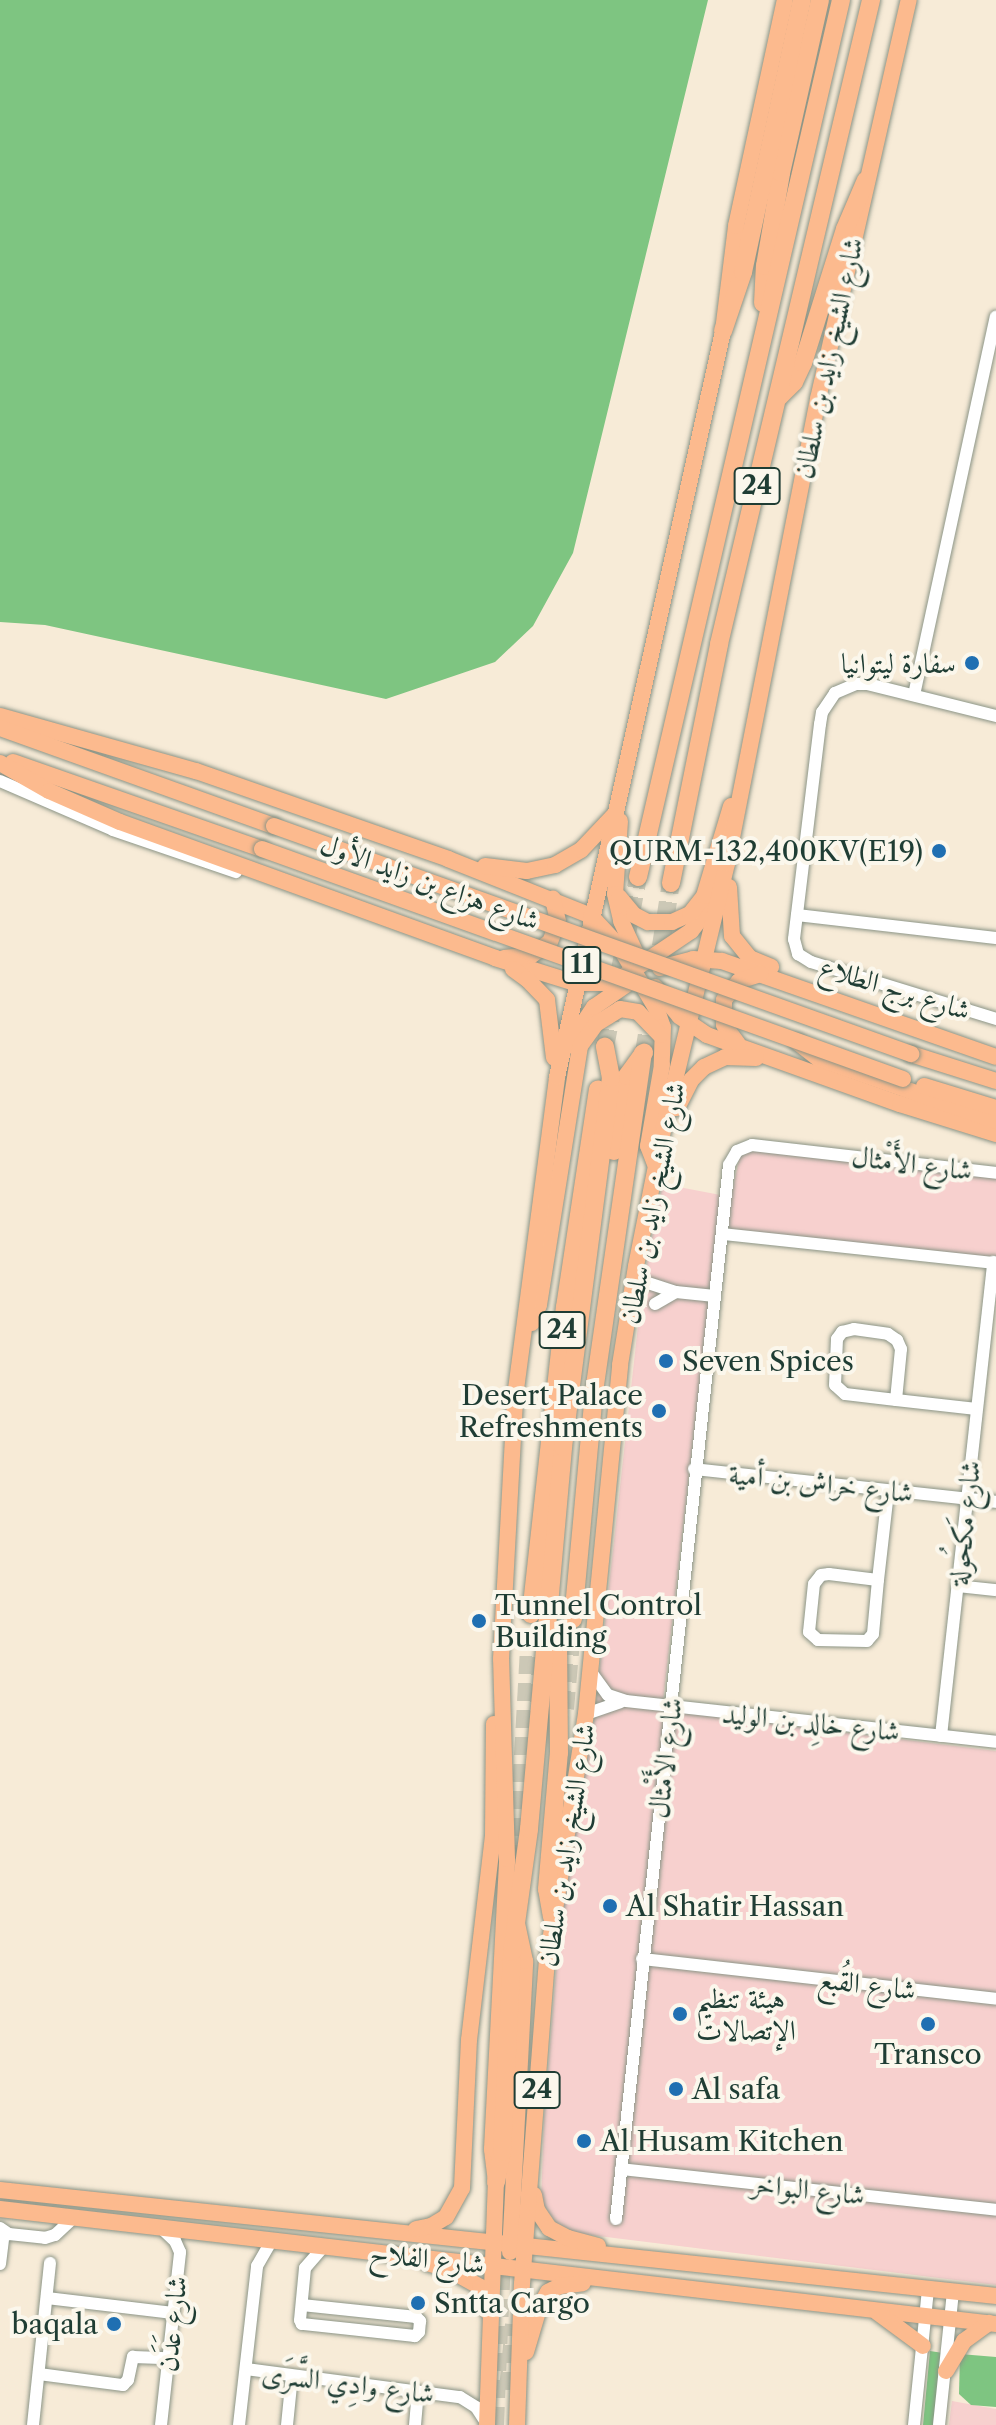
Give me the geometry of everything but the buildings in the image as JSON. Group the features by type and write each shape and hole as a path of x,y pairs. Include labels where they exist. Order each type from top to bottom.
{"highway":[{"name":"24","path":"723,331 743,272 802,0"},
{"path":"766,324 763,281 772,219 820,0"},
{"name":"24","path":"638,877 841,0"},
{"name":"شارع الشيخ زايد بن سلطان","path":"671,883 719,644 871,0"},
{"path":"777,399 787,391 803,363 845,229 866,180"},
{"name":"24","path":"517,1922 563,1447 611,1078 605,1047 565,1307 531,1614"},
{"name":"شارع الشيخ زايد بن سلطان","path":"552,1917 547,1889 559,1753 558,1622 584,1359 625,1082 632,1066 644,1053 596,1378 573,1619"},
{"path":"496,2182 502,2152 517,1922"}],"main road":[{"name":"شارع الشيخ زايد بن سلطان","path":"517,2425 523,2269 510,2244 492,2149 508,1831 501,1659 515,1397 557,1077 575,983 617,812 723,331 736,226 785,0"},
{"name":"شارع الشيخ زايد بن سلطان","path":"487,2424 492,2370 494,2265 510,2244 531,2185 540,2033 552,1917 586,1714 620,1365 664,1126 727,863 815,415 909,0"},
{"path":"0,716 196,771 553,899 591,916 689,1025 791,1065 996,1134"},
{"name":"شارع هزاع بن زايد الأول","path":"0,728 911,1054 996,1081"},
{"path":"0,760 96,812 287,884 575,983 606,983 681,961 705,958 837,999 996,1057"},
{"name":"شارع هزاع بن زايد الأول","path":"0,760 262,849 797,1042 902,1084 996,1108"},
{"path":"615,884 628,910 648,922 672,922 690,914 704,896 725,819 742,787"},
{"path":"448,859 517,871 546,868 581,850 617,812"},
{"path":"617,812 622,836 615,884 621,921 657,1010 664,1040 648,1140 656,1166"},
{"path":"557,1077 568,1046 584,1018 703,919 727,863"},
{"path":"727,863 728,916 737,945 758,963 837,999"},
{"path":"495,958 525,957 545,947 554,935 558,921 553,899"},
{"path":"495,958 527,979 547,1000 557,1077"},
{"path":"738,1045 724,1025 724,1000 739,981 762,974"},
{"path":"522,1347 539,1305 556,1181 580,1046 596,1024 620,1009 638,1012 664,1040"},
{"path":"664,1126 691,1080 712,1062 736,1056 791,1065"},
{"path":"902,1084 996,1121"},
{"path":"390,2230 421,2228 441,2221 456,2204 462,2188 469,2040 493,1835 494,1720 501,1659"},
{"path":"510,2244 525,1961 517,1922"},
{"path":"531,2185 537,2210 557,2233 661,2262"},
{"name":"شارع الفلاح","path":"0,2190 996,2296"},
{"name":"شارع الفلاح","path":"0,2209 993,2323"},
{"path":"391,2252 448,2269 480,2287 487,2303 492,2370"},
{"path":"519,2381 536,2317 548,2292 560,2286 622,2281"},
{"path":"868,2308 891,2320 923,2346"},
{"path":"946,2371 964,2341 993,2323"}],"street":[{"path":"914,695 996,317"},
{"name":"شارع برج الطلاع","path":"996,716 856,684 835,693 827,702 820,724 794,947 804,959 996,1019"},
{"path":"0,781 113,830 229,870 287,884"},
{"path":"797,915 996,938"},
{"name":"شارع الأَمْثال","path":"616,2219 729,1165 737,1151 752,1145 996,1173"},
{"path":"723,1234 995,1263"},
{"name":"شارع مَكحُولة","path":"941,1736 995,1263"},
{"path":"648,1283 676,1292 715,1296"},
{"path":"655,1304 676,1292"},
{"path":"896,1400 901,1349 897,1340 883,1333 850,1329 842,1332 837,1339 834,1376 837,1389 845,1394 896,1400 976,1409"},
{"name":"شارع خراش بن أمية","path":"694,1469 996,1502"},
{"path":"878,1580 829,1574 818,1578 808,1623 811,1635 818,1640 867,1641 873,1634 888,1492"},
{"path":"957,1586 996,1590"},
{"path":"591,1672 608,1695 626,1701"},
{"name":"شارع خالِد بن الوليد","path":"586,1714 601,1706 626,1701 996,1742"},
{"name":"شارع القُبع","path":"642,1959 996,1999"},
{"name":"شارع البواخر","path":"621,2169 996,2210"},
{"path":"0,2264 2,2230 45,2238 55,2235 72,2219"},
{"name":"شارع عَدَن","path":"161,2425 180,2252 175,2241 162,2229"},
{"path":"247,2238 257,2266"},
{"path":"239,2425 257,2266 272,2240"},
{"path":"291,2244 305,2268 300,2322 304,2325 415,2336 419,2332 420,2321 416,2317 302,2305"},
{"path":"305,2268 323,2247"},
{"path":"33,2425 50,2263"},
{"path":"914,2425 928,2289"},
{"path":"939,2425 953,2292"},
{"path":"47,2298 173,2313"},
{"path":"39,2374 123,2385 128,2380 133,2357 168,2358"},
{"name":"شارع وادِي السَّرَى","path":"246,2369 440,2394 470,2402 487,2424"},
{"path":"287,2425 292,2376"},
{"path":"415,2425 418,2391"}],"shaded area":[{"path":"755,1149 996,1176 996,1260 717,1230 662,1710 996,1751 996,2285 574,2233 558,2226 541,2201 544,2120 562,1897 594,1720 642,1290 660,1196 663,1184 731,1197 740,1155"},
{"path":"952,2401 996,2409 996,2425 949,2425"}],"green space":[{"path":"0,0 708,0 573,553 533,626 495,662 386,699 45,625 0,622"},
{"path":"930,2351 943,2353 933,2425 923,2425"},
{"path":"960,2354 996,2357 996,2407 971,2405 959,2394"}],"tunnel":[{"path":"605,1047 638,877"},
{"path":"644,1053 671,883"},
{"path":"517,1863 531,1614"},
{"path":"565,1709 573,1619"},
{"path":"495,2425 506,2160"},
{"path":"508,2390 514,2324"}],"place":[{"name":"سفارة ليتوانيا","path":"972,663"},
{"name":"QURM-132,400KV(E19)","path":"939,851"},
{"name":"Seven Spices","path":"666,1361"},
{"name":"Desert Palace Refreshments","path":"659,1411"},
{"name":"Tunnel Control Building","path":"479,1621"},
{"name":"Al Shatir Hassan","path":"610,1906"},
{"name":"هيئة تنظيم الإتصالات","path":"680,2014"},
{"name":"Transco","path":"928,2024"},
{"name":"Al safa","path":"676,2089"},
{"name":"Al Husam Kitchen","path":"584,2141"},
{"name":"Sntta Cargo","path":"418,2303"},
{"name":"baqala","path":"114,2324"}]}
